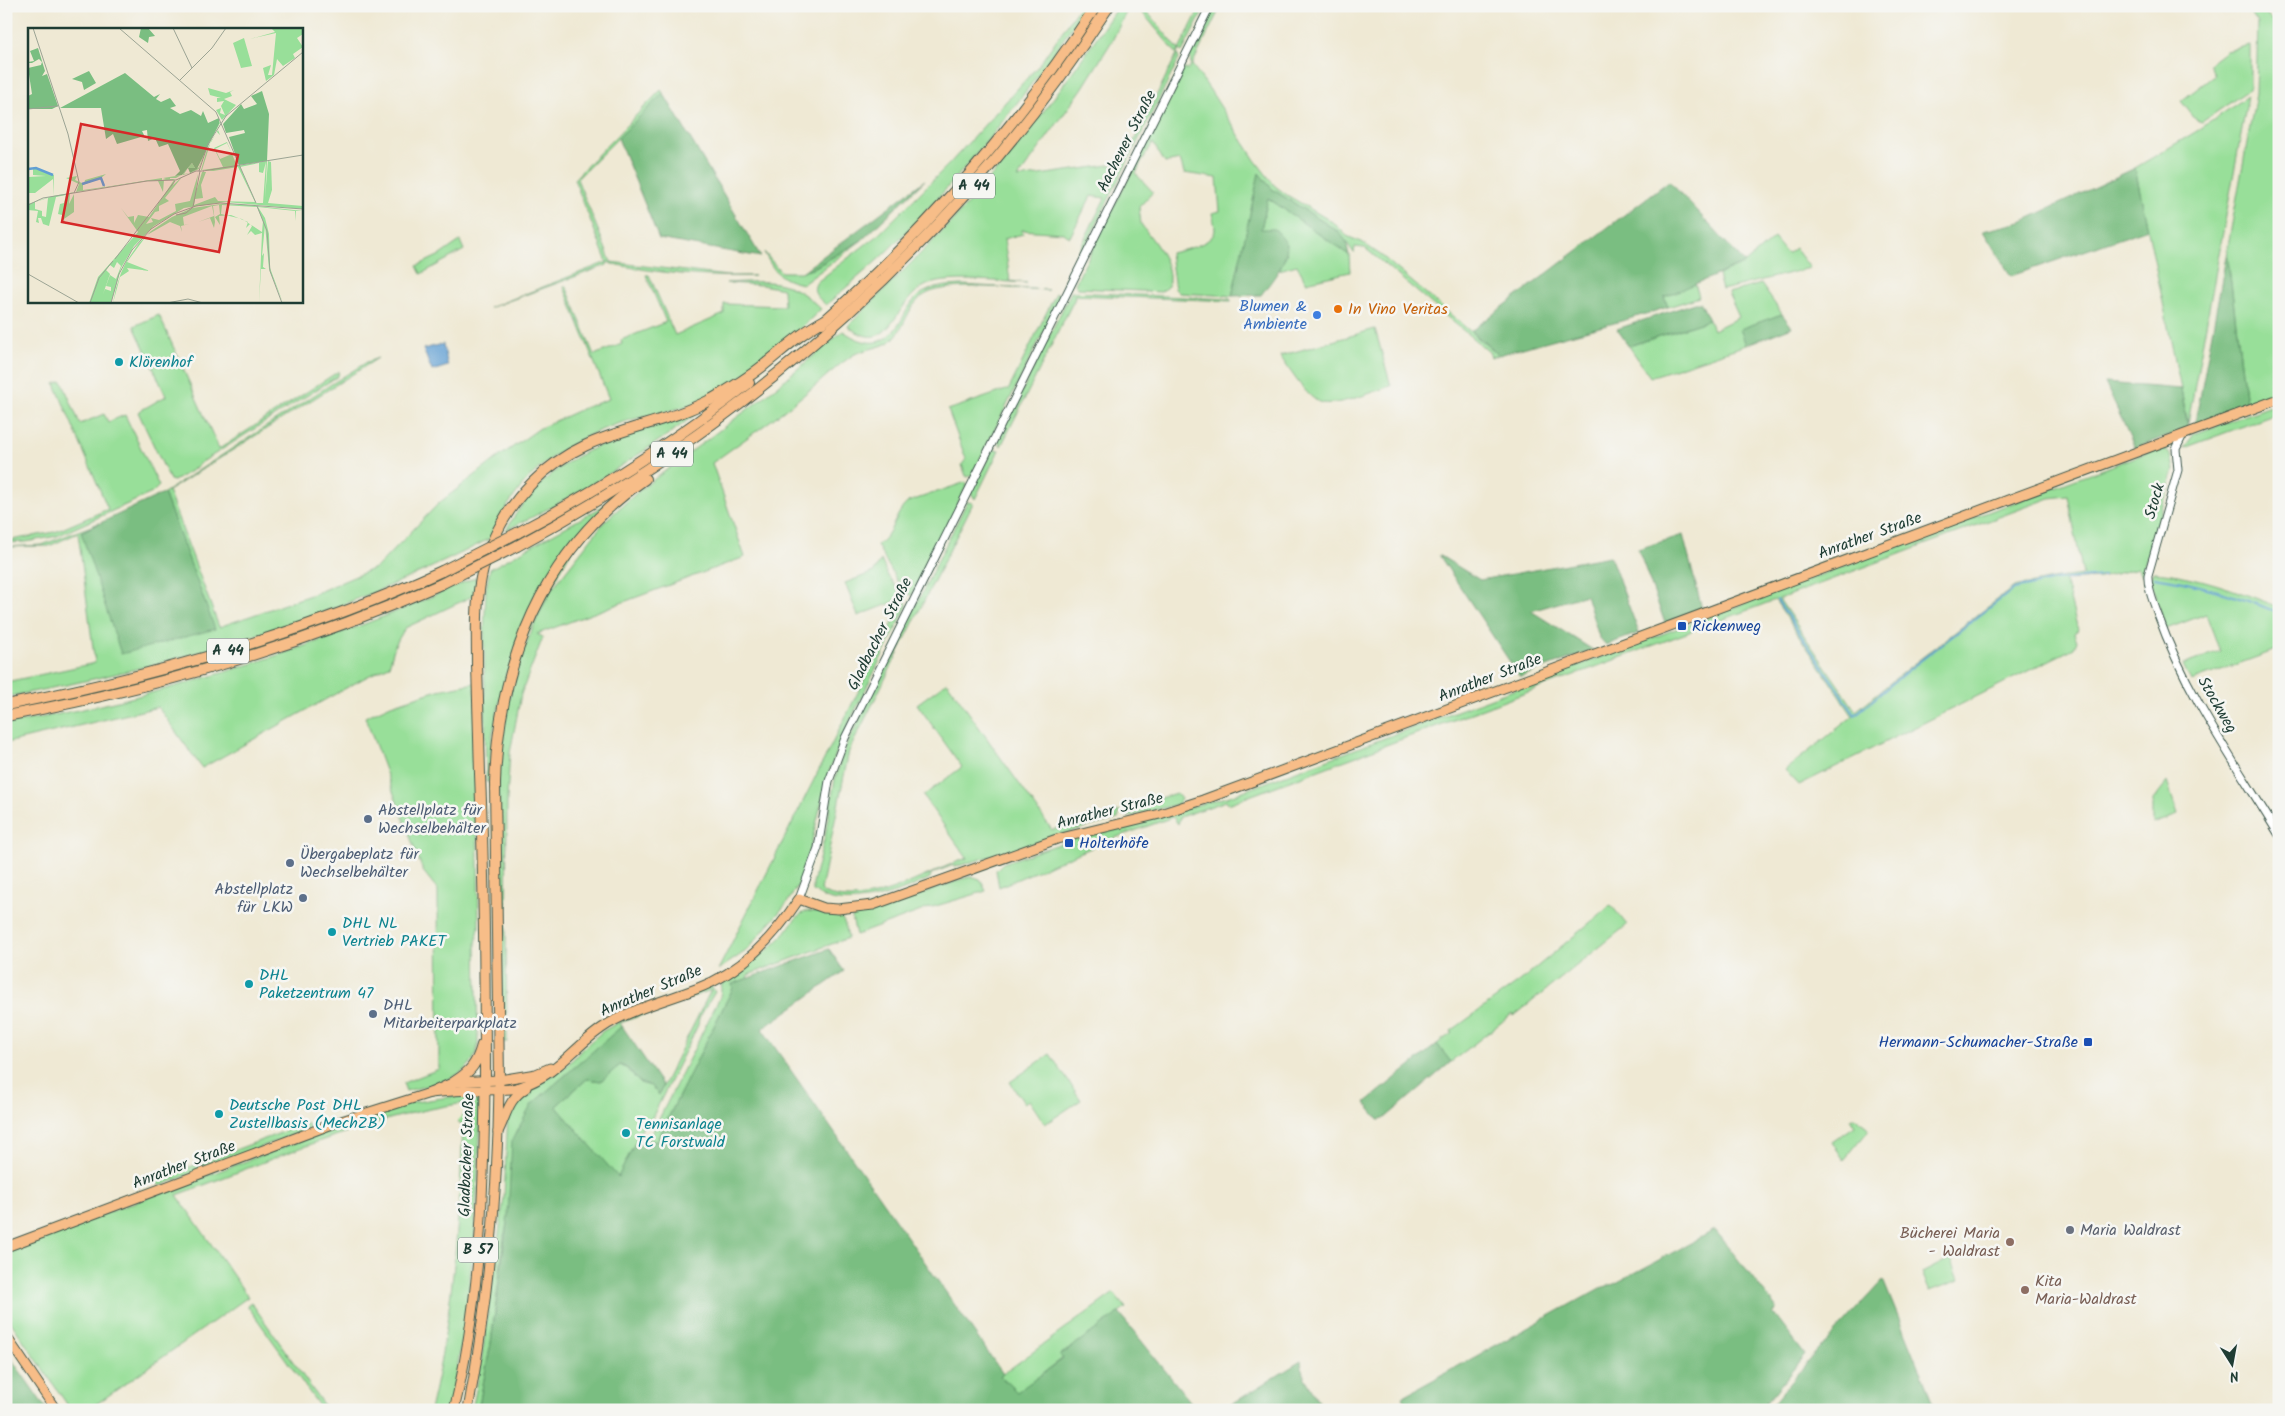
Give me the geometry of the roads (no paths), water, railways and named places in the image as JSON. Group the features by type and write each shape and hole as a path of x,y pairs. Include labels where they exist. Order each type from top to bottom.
{"highway":[{"name":"A 44","path":"6,705 124,680 243,647 344,612 442,571 517,534 611,480 689,428 762,373 825,320 885,264 961,184 1037,91 1096,6"},
{"name":"A 44","path":"6,716 118,692 236,661 354,620 441,584 517,546 612,493 720,420 828,333 877,288 932,233 980,179 1074,59 1109,6"},
{"path":"485,1085 483,844 477,631 482,576 496,535 509,512 528,488 549,467 568,454 598,438 678,413 709,400 747,378 802,333 825,320"},
{"path":"499,1085 496,769 504,700 514,658 542,596 566,557 586,532 620,498 704,438 720,420"},
{"path":"454,1082 470,1072 476,1064 485,1037"}],"main road":[{"path":"2185,434 2279,399"},
{"name":"Anrather Straße","path":"799,899 824,908 838,910 873,905 1051,841 1160,814 1203,800 2185,434"},
{"name":"Gladbacher Straße","path":"722,977 762,948 799,899"},
{"name":"Anrather Straße","path":"6,1247 359,1114 430,1093 454,1082 518,1088 539,1080 556,1069 599,1030 617,1019 699,988 722,977"},
{"name":"Anrather Straße","path":"499,1085 545,1071 571,1056"},
{"path":"497,1136 507,1108 517,1094 539,1080"},
{"name":"Anrather Straße","path":"430,1093 485,1085"},
{"name":"Gladbacher Straße","path":"454,1410 468,1338 476,1278 485,1085"},
{"name":"Gladbacher Straße","path":"468,1410 481,1337 491,1259 499,1085"},
{"path":"6,1336 56,1410"}],"street":[{"name":"Aachener Straße","path":"1067,292 1210,6"},
{"name":"Gladbacher Straße","path":"799,899 818,848 830,780 845,738 1067,292"},
{"name":"Stock","path":"2148,578 2177,473 2176,449 2185,434"},
{"name":"Stockweg","path":"2148,578 2162,626 2192,689 2279,835"}],"water":[{"path":"443,344 448,366 432,371 423,349"}],"waterway":[{"path":"1777,600 1855,715 1907,671 2014,589 2056,580 2103,576"},
{"path":"2154,577 2218,591 2279,613"}],"place":[{"name":"In Vino Veritas","path":"1338,309"},
{"name":"Blumen & Ambiente","path":"1317,315"},
{"name":"Klörenhof","path":"119,362"},
{"name":"Rickenweg","path":"1682,626"},
{"name":"Abstellplatz für Wechselbehälter","path":"368,819"},
{"name":"Holterhöfe","path":"1069,843"},
{"name":"Übergabeplatz für Wechselbehälter","path":"290,863"},
{"name":"Abstellplatz für LKW","path":"303,898"},
{"name":"DHL NL Vertrieb PAKET","path":"332,932"},
{"name":"DHL Paketzentrum 47","path":"249,984"},
{"name":"DHL Mitarbeiterparkplatz","path":"373,1014"},
{"name":"Hermann-Schumacher-Straße","path":"2088,1042"},
{"name":"Deutsche Post DHL Zustellbasis (MechZB)","path":"219,1114"},
{"name":"Tennisanlage TC Forstwald","path":"626,1133"},
{"name":"Maria Waldrast","path":"2070,1230"},
{"name":"Bücherei Maria - Waldrast","path":"2010,1242"},
{"name":"Kita Maria-Waldrast","path":"2025,1290"}]}
